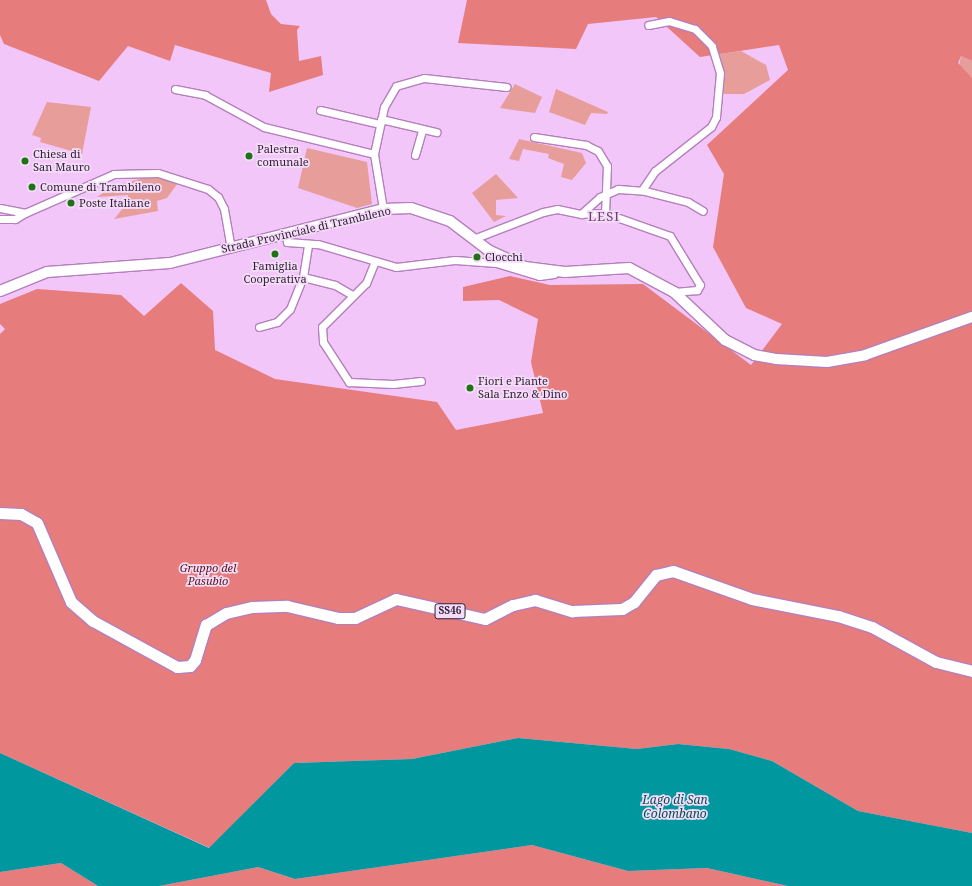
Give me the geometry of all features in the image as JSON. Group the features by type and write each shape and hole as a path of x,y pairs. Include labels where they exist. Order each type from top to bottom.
{"main road":[{"name":"SS46","path":"0,513 21,514 38,523 71,602 93,621 177,667 190,666 195,660 206,625 226,613 252,607 287,606 338,618 355,618 396,599 485,619 513,605 535,600 572,611 622,609 634,602 656,575 673,571 752,599 838,616 872,627 936,662 972,670"}],"street":[{"path":"642,190 655,171 710,127 716,117 720,73 712,46 695,29 669,21 648,25"},
{"path":"383,209 374,154 380,122 390,94 406,81 424,78 507,87"},
{"path":"176,89 205,95 264,127 374,154"},
{"path":"320,110 436,132"},
{"path":"415,155 422,130"},
{"path":"534,137 586,145 598,152 607,166 608,194 605,213"},
{"path":"0,219 15,219 25,213 114,174 158,173 208,189 218,197 224,209 231,247"},
{"path":"581,214 608,194 618,189 642,190 688,202 703,211"},
{"path":"0,208 25,213"},
{"name":"Strada Provinciale di Trambileno","path":"0,291 47,272 170,263 231,247 286,235 383,209 411,208 429,211 450,220 473,238 525,267 564,272 629,268 674,292 725,340 754,355 776,359 827,362 865,354 972,317"},
{"path":"473,238 543,212 557,209 581,214 605,213 670,236 700,285 697,290 674,292"},
{"path":"286,235 287,242 308,245 318,244 375,261 408,268 462,260 496,263 539,276 564,272"},
{"path":"259,328 285,316 303,277 308,245"},
{"path":"375,261 366,283 352,295 322,327 323,342 349,382 393,384 421,381"},
{"path":"303,277 335,285 352,295"}],"shaded area":[{"path":"741,51 766,65 770,80 744,94 724,94 720,54"},
{"path":"961,56 972,61 972,78 959,66"},
{"path":"515,84 542,97 535,113 500,108"},
{"path":"556,89 608,112 607,114 591,113 585,125 549,112"},
{"path":"47,102 91,107 82,154 40,142 41,138 32,135"},
{"path":"519,139 582,153 586,163 572,180 561,177 564,164 548,158 549,154 523,149 519,161 509,159"},
{"path":"307,148 367,162 372,204 357,208 298,188"},
{"path":"496,174 518,198 496,200 496,215 506,216 494,222 472,193"},
{"path":"153,176 178,183 167,198 157,201 158,211 114,219 129,201 128,195 97,197 115,185"}],"green space":[{"path":"0,0 266,0 271,14 281,24 300,26 297,30 299,61 321,56 323,75 269,92 271,73 175,45 170,61 128,46 99,81 4,44 0,35"},
{"name":"Gruppo del Pasubio","path":"467,0 972,0 972,61 961,56 958,63 972,78 972,833 858,811 772,761 729,749 678,744 637,749 518,738 412,759 294,763 210,848 0,753 0,334 5,329 0,324 0,304 37,289 121,295 144,316 181,283 213,311 215,350 275,379 437,402 456,430 543,413 531,362 538,319 499,300 463,301 463,287 510,276 550,285 643,284 751,365 782,324 746,308 713,247 724,174 707,145 788,70 779,45 700,57 656,17 588,24 576,49 458,43"},
{"path":"532,845 628,871 707,868 788,886 159,886 258,867 295,879"},
{"path":"61,863 98,886 0,886 0,872"}],"water":[{"name":"Lago di San Colombano","path":"518,738 637,749 678,744 729,749 772,761 858,811 972,833 972,886 788,886 707,868 628,871 532,845 295,879 258,867 159,886 98,886 61,863 0,872 0,753 209,848 294,763 412,759"}],"place":[{"name":"Palestra comunale","path":"249,156"},
{"name":"Chiesa di San Mauro","path":"25,161"},
{"name":"Comune di Trambileno","path":"32,187"},
{"name":"Poste Italiane","path":"71,203"},
{"name":"Famiglia Cooperativa","path":"275,254"},
{"name":"Clocchi","path":"477,257"},
{"name":"Fiori e Piante Sala Enzo & Dino","path":"470,388"}],"district":[{"name":"LESI","path":"604,216"}]}
